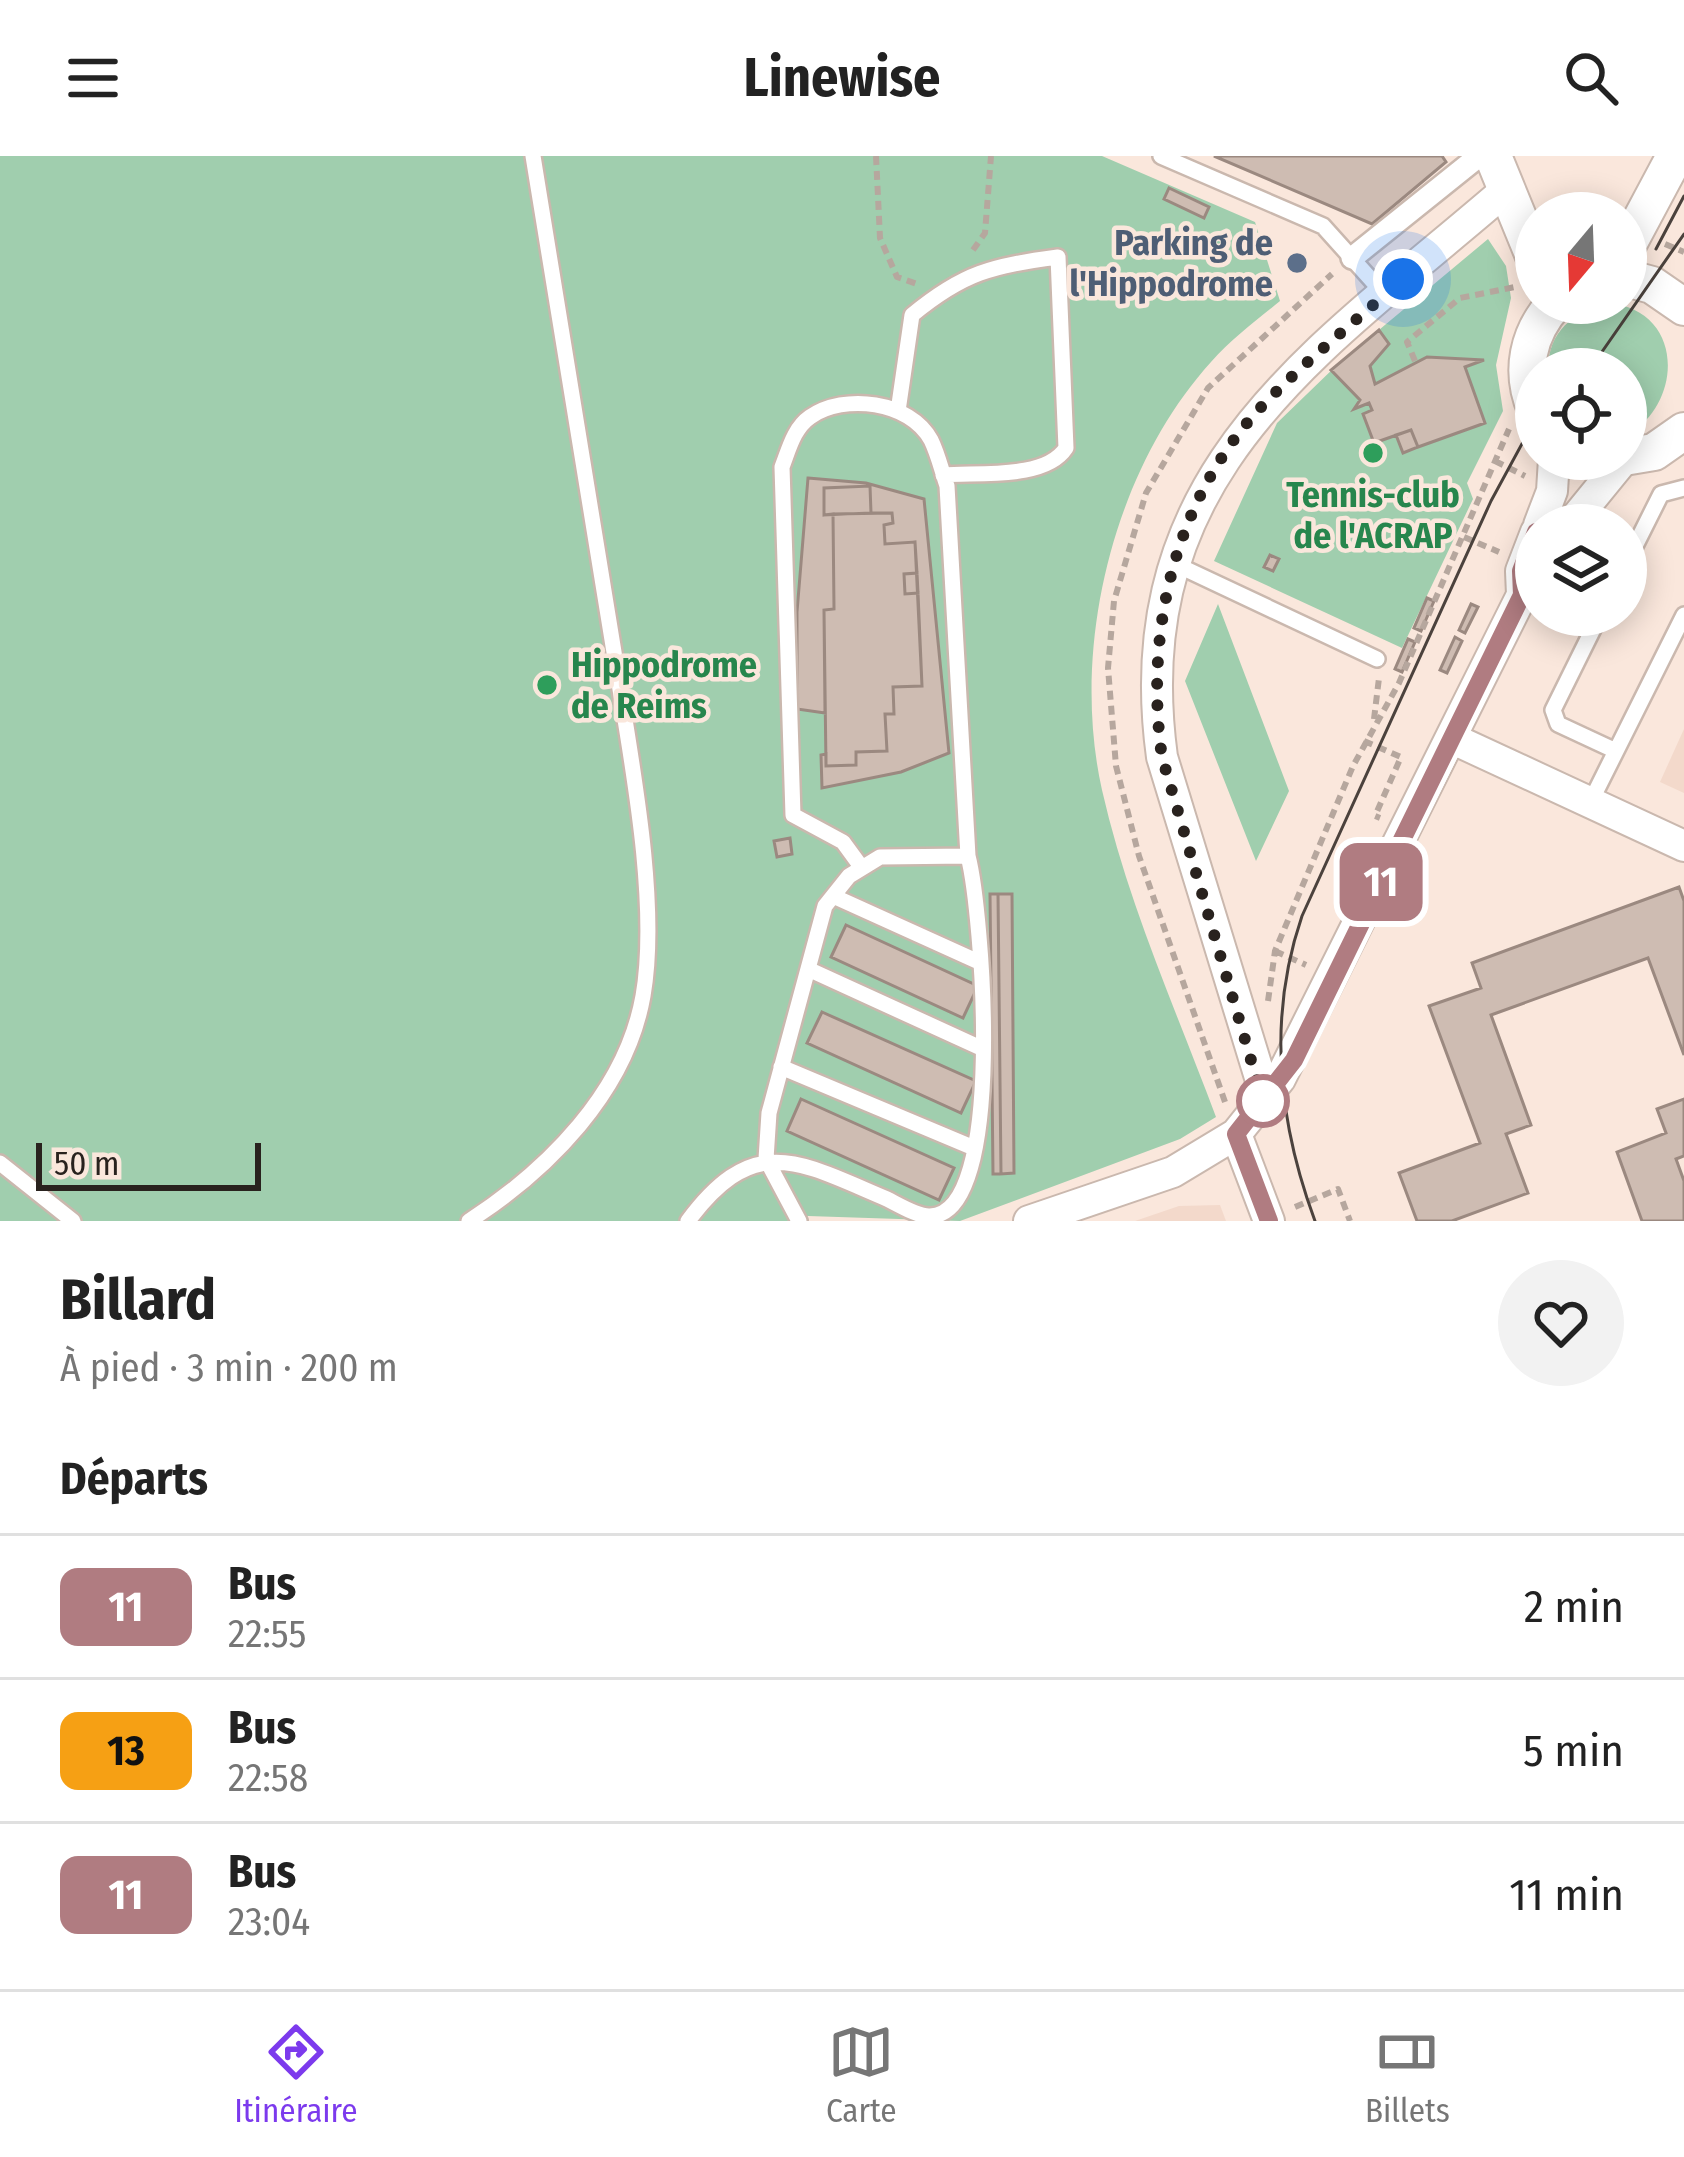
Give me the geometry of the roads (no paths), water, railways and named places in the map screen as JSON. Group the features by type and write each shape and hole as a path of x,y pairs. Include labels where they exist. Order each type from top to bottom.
{"street":[{"path":"1352,258 1479,156"},
{"path":"1647,209 1675,156"},
{"path":"1266,1097 1162,757 1155,707 1172,563 1219,463 1264,404 1385,295 1500,172 1515,217"},
{"path":"1647,285 1666,291 1684,307"},
{"path":"1647,454 1683,433"},
{"path":"1587,504 1606,480"},
{"path":"1046,1218 1173,1172 1236,1134 1266,1097 1294,1060 1450,738 1515,615"},
{"path":"1450,738 1684,846"},
{"path":"1236,1134 1268,1220"}],"lane":[{"path":"469,1221 514,1190 576,1128 610,1084 644,995 644,866 633,779 533,156"},
{"path":"1161,156 1323,226 1385,295"},
{"path":"898,411 912,315 946,286 984,267 1058,257 1066,448 1058,460 1033,468 943,475"},
{"path":"688,1221 717,1185 766,1159 816,1169 928,1217 952,1210 964,1195 982,1102 980,904 968,856 943,475 930,436 898,411 863,403 832,406 807,419 782,467 793,815 842,842 862,868"},
{"path":"1647,522 1661,494 1684,488"},
{"path":"1172,563 1377,659"},
{"path":"1590,803 1684,615"},
{"path":"1590,636 1553,710 1558,724 1616,751"},
{"path":"798,1220 766,1159 769,1113 825,906 862,868 880,857 968,856"},
{"path":"832,896 981,963"},
{"path":"808,970 982,1049"},
{"path":"781,1067 974,1148"},
{"path":"0,1163 73,1221"}],"tram line":[{"path":"1656,249 1684,196"},
{"path":"1605,348 1684,234"},
{"path":"1315,1221 1285,1107 1281,1031 1291,954 1302,916 1515,457"}],"place":[{"name":"Parking de l'Hippodrome","path":"1297,263"},
{"name":"Tennis-club de l'ACRAP","path":"1373,453"},
{"name":"Hippodrome de Reims","path":"547,685"}]}
